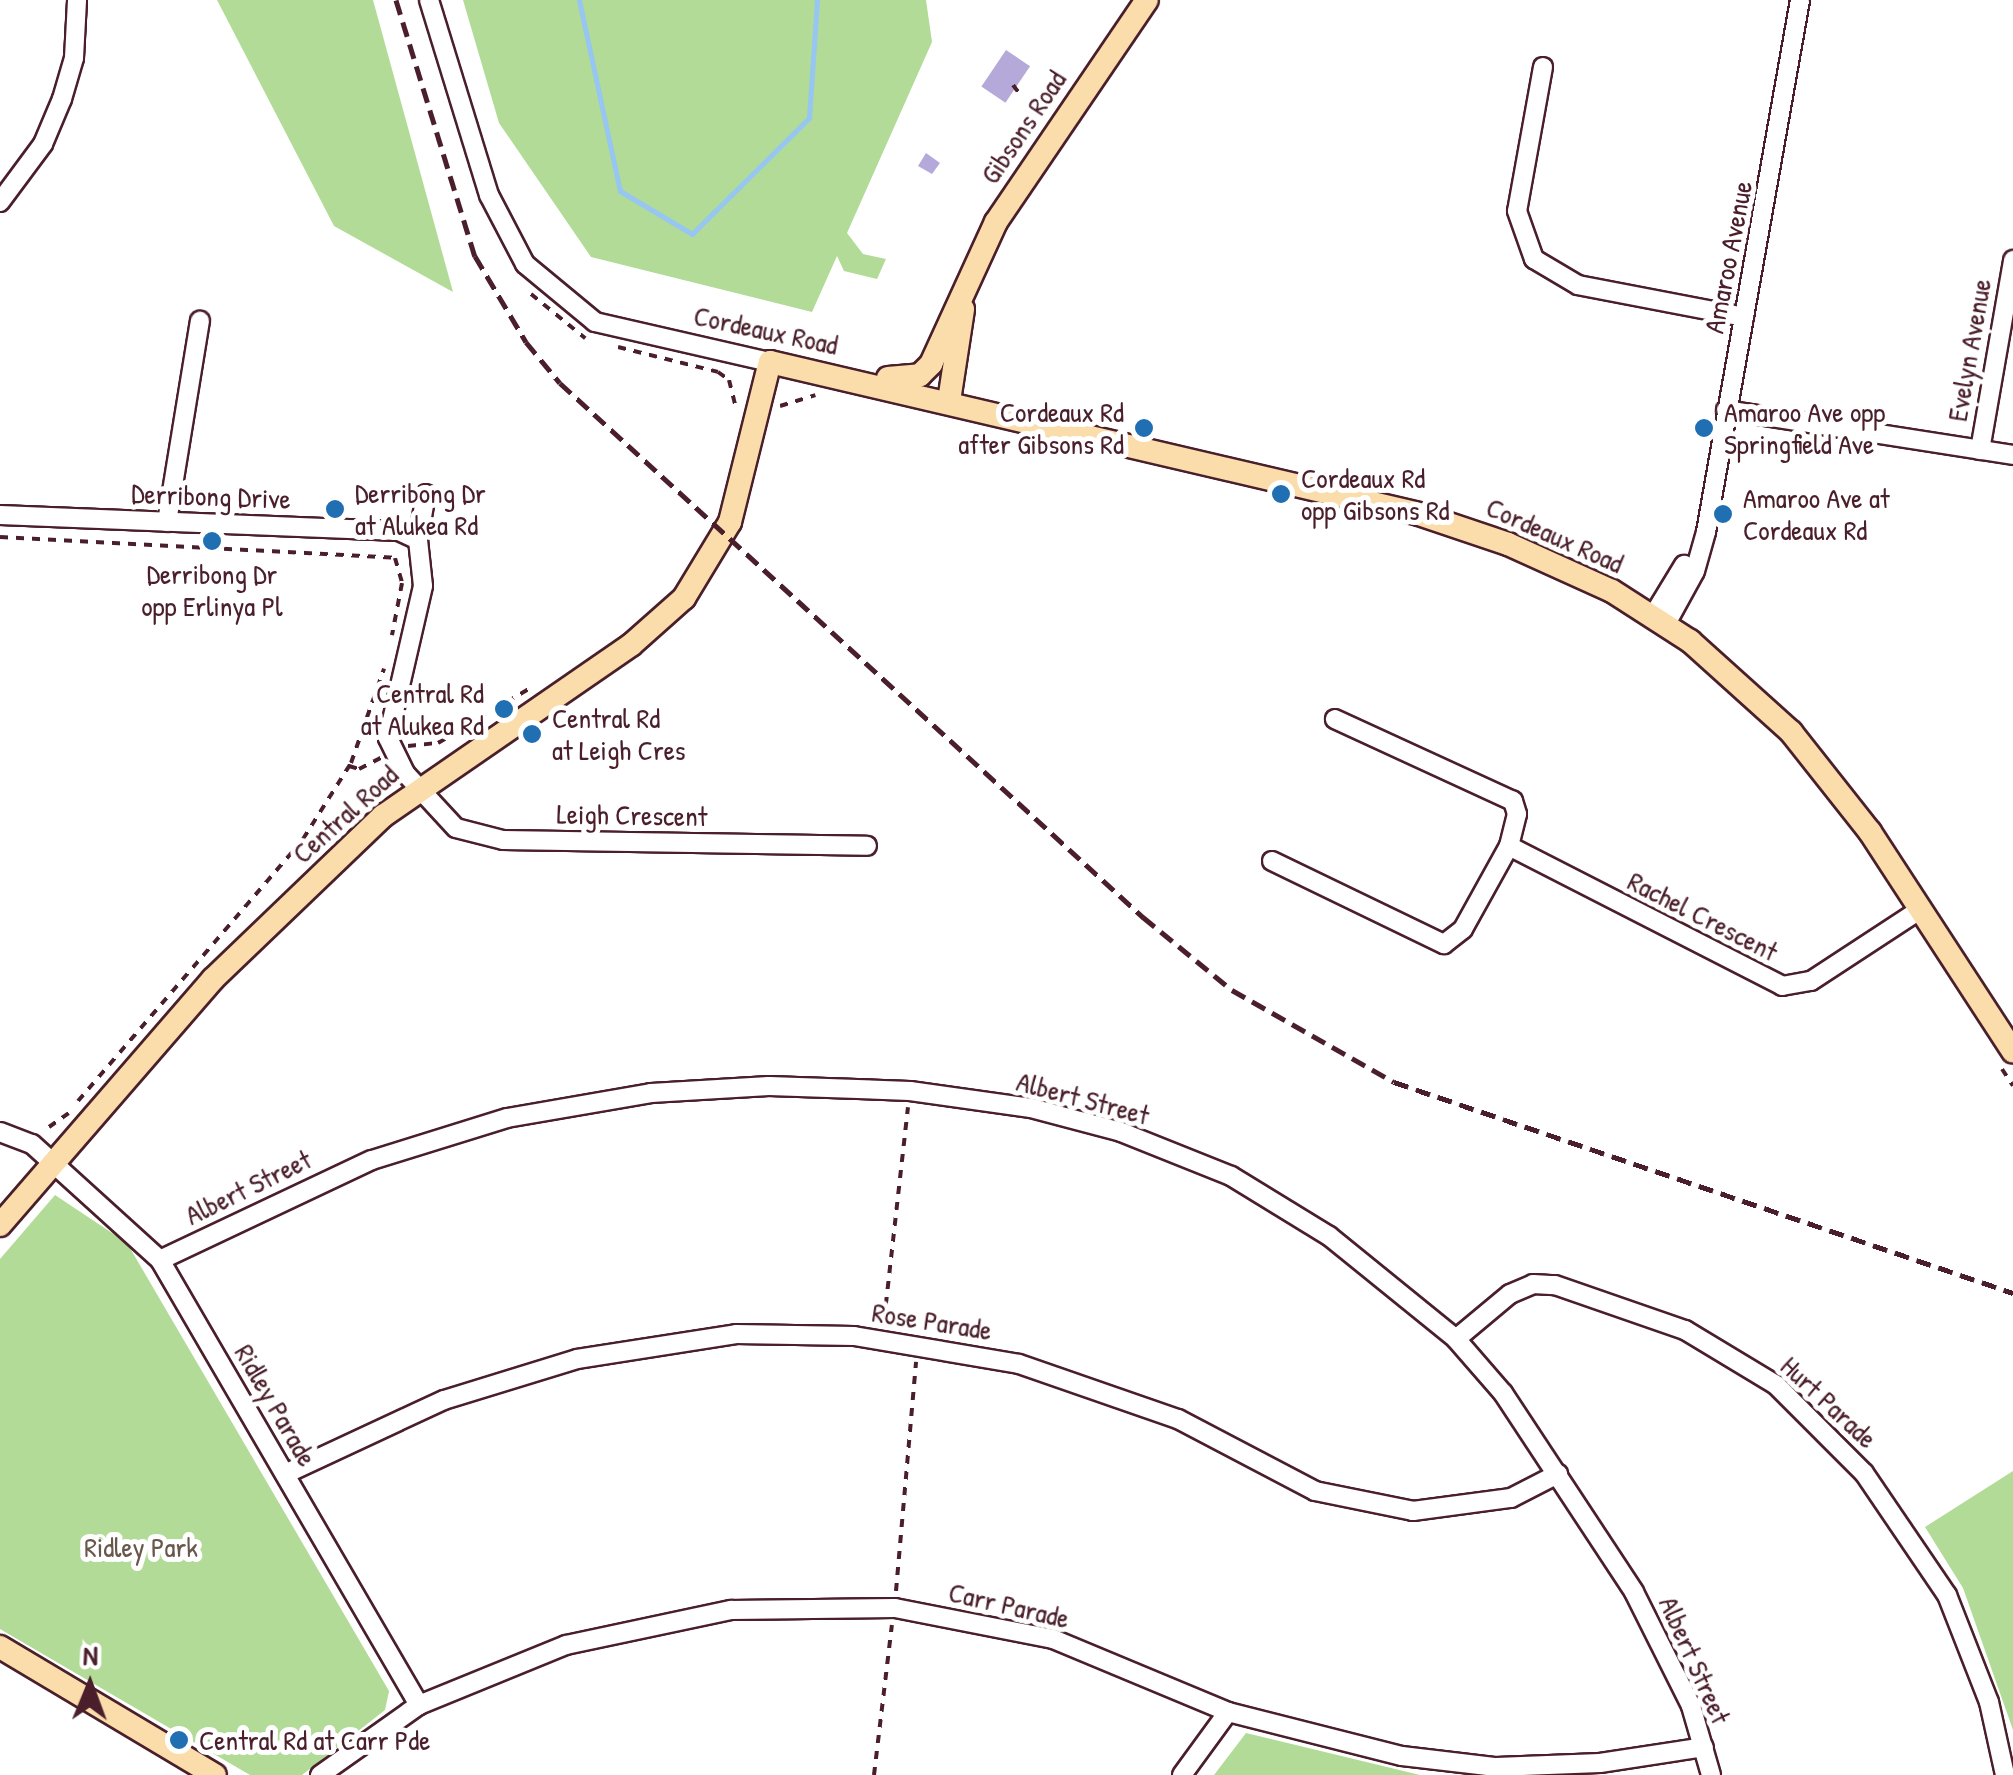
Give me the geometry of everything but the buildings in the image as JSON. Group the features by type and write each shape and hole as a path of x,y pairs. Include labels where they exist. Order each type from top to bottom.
{"main road":[{"name":"Gibsons Road","path":"824,384 920,375 940,348 996,222 1147,0"},
{"name":"Gibsons Road","path":"950,401 962,296"},
{"name":"Cordeaux Road","path":"770,362 824,384 950,401 1462,527 1584,575 1660,620 1791,732 1850,804 2013,1051"},
{"name":"Central Road","path":"0,1225 52,1160 213,979 416,788 631,645 684,598 730,522 770,362"},
{"path":"0,1647 215,1775"}],"street":[{"path":"0,202 43,144 62,99 74,58 77,0"},
{"name":"Cordeaux Road","path":"430,0 489,195 512,244 536,274 595,322 770,362"},
{"name":"Amaroo Avenue","path":"1660,620 1703,524 1800,0"},
{"path":"1543,68 1517,211 1534,259 1578,285 1744,317"},
{"name":"Evelyn Avenue","path":"1980,450 2013,260"},
{"path":"167,522 200,321"},
{"path":"1726,410 2013,455"},
{"path":"392,752 388,738 423,586 418,540 426,494"},
{"name":"Derribong Drive","path":"0,515 399,532 418,540"},
{"path":"1272,862 1444,944 1462,929 1509,846 1517,814 1513,801 1335,718"},
{"name":"Leigh Crescent","path":"392,752 416,788 472,837 867,846"},
{"name":"Rachel Crescent","path":"1509,846 1782,986 1812,981 1922,909"},
{"name":"Albert Street","path":"160,1260 372,1160 508,1118 651,1093 769,1086 910,1091 1032,1108 1121,1132 1231,1176 1329,1236 1456,1339 1503,1393 1558,1474 1670,1657 1711,1775"},
{"name":"Ridley Parade","path":"0,1132 23,1138 52,1160 160,1260 419,1705"},
{"name":"Hurt Parade","path":"1456,1339 1510,1294 1532,1284 1555,1285 1684,1330 1776,1385 1864,1473 1947,1596 1989,1702 2006,1775"},
{"name":"Rose Parade","path":"285,1474 444,1400 577,1359 736,1334 882,1341 1019,1364 1178,1419 1315,1492 1413,1512 1511,1498 1558,1474"},
{"name":"Carr Parade","path":"320,1775 419,1705 566,1645 731,1610 894,1608 1054,1640 1228,1712 1402,1756 1496,1771 1600,1763 1704,1747"},
{"path":"1182,1775 1228,1712"}],"path":[{"path":"1013,85 1022,98"},
{"path":"523,288 577,336 596,341"},
{"path":"614,346 718,372 736,397 733,426"},
{"path":"786,408 824,384"},
{"path":"0,538 395,558 402,582 389,648"},
{"path":"49,1127 68,1114 157,1004 262,892 349,766 385,663"},
{"path":"349,766 358,769 417,742 438,743 540,684"},
{"path":"882,1341 910,1091"},
{"path":"874,1775 894,1608 917,1347"}],"green space":[{"path":"217,0 373,0 453,292 334,226"},
{"path":"463,0 926,0 932,42 847,233 863,254 886,259 877,279 844,271 837,256 812,312 591,257 499,123"},
{"name":"Ridley Park","path":"55,1195 127,1243 389,1691 385,1710 302,1775 250,1775 0,1629 0,1259"},
{"path":"2013,1471 2013,1730 1963,1588 1925,1527"},
{"path":"1246,1733 1420,1775 1214,1775"}],"waterway":[{"path":"579,0 620,191 692,234 809,118 817,0"}],"railway":[{"path":"396,0 475,256 526,342 560,383 1143,917 1232,990 1394,1082 2013,1293"}],"place":[{"name":"Cordeaux Rd after Gibsons Rd","path":"1144,428"},
{"name":"Amaroo Ave opp Springfield Ave","path":"1704,428"},
{"name":"Cordeaux Rd opp Gibsons Rd","path":"1281,494"},
{"name":"Derribong Dr at Alukea Rd","path":"335,509"},
{"name":"Amaroo Ave at Cordeaux Rd","path":"1723,514"},
{"name":"Derribong Dr opp Erlinya Pl","path":"212,541"},
{"name":"Central Rd at Alukea Rd","path":"504,709"},
{"name":"Central Rd at Leigh Cres","path":"532,734"},
{"name":"Central Rd at Carr Pde","path":"179,1740"}]}
